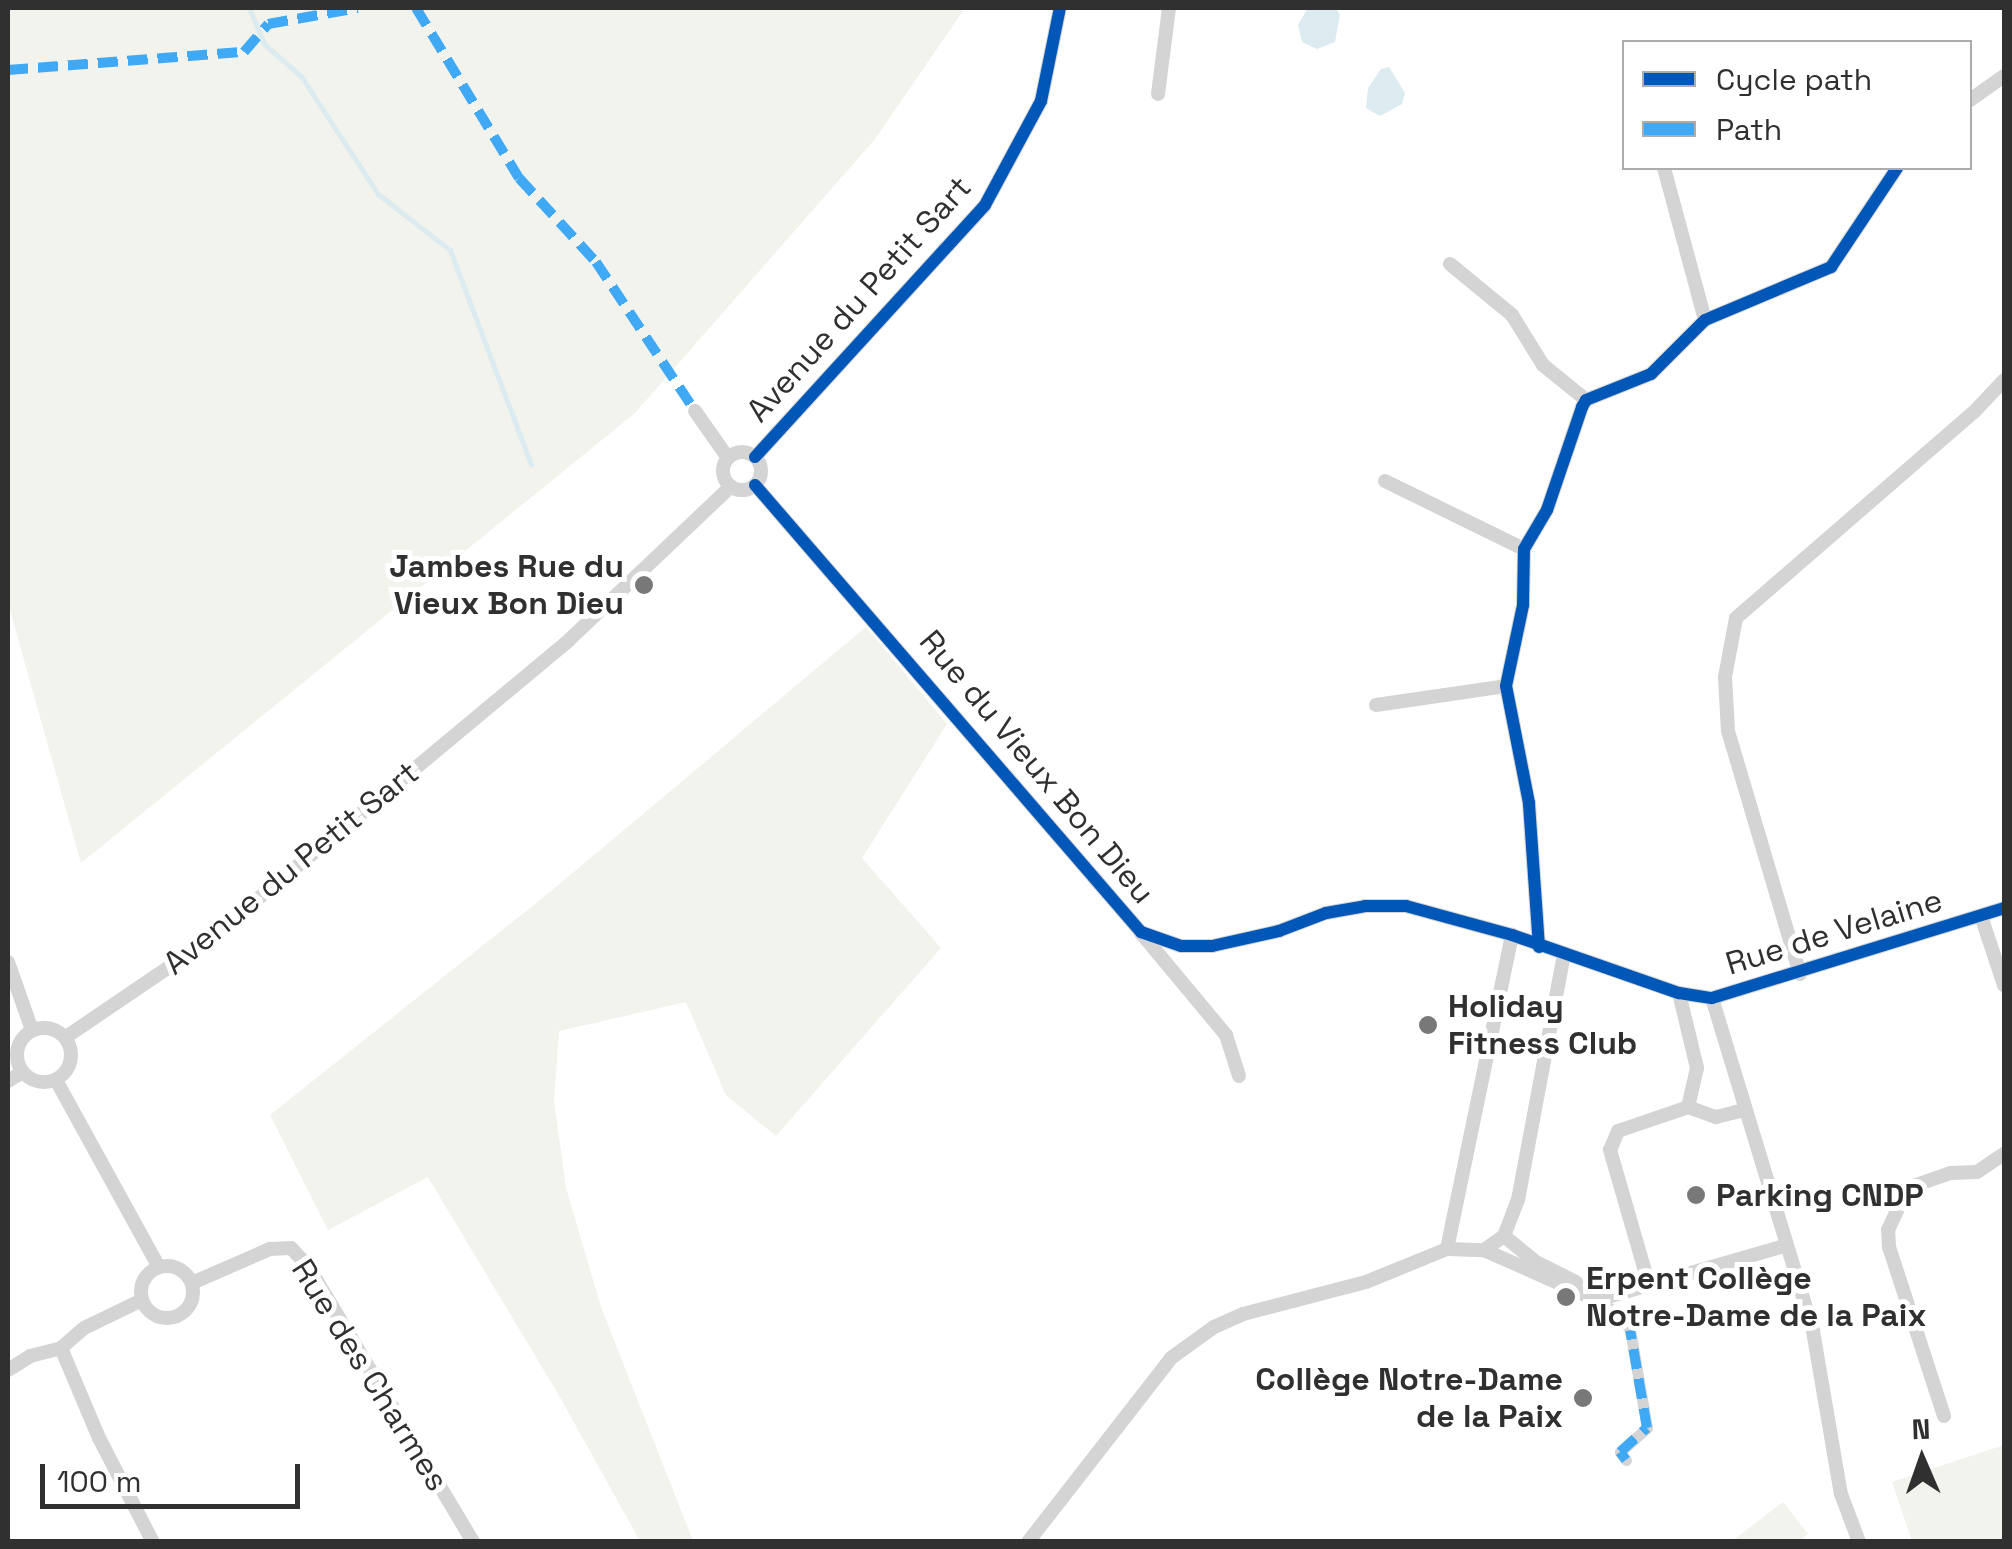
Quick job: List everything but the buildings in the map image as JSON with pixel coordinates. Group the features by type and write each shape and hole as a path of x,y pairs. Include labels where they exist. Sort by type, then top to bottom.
{"street":[{"name":"Avenue du Petit Sart","path":"755,457 985,205 1040,102 1060,8"},
{"path":"1158,94 1169,8"},
{"path":"1972,99 2004,76"},
{"path":"1665,170 1705,320"},
{"path":"1539,946 1529,803 1506,686 1523,605 1524,549 1548,510 1586,400 1651,374 1705,320 1831,267 1896,170"},
{"path":"1450,264 1512,314 1543,366 1586,400"},
{"path":"1800,974 1728,731 1726,677 1736,618 1974,412 2004,380"},
{"path":"695,412 728,458"},
{"path":"746,452 755,457 761,471 755,486 738,490 730,487 722,472 728,458 746,452"},
{"path":"1385,481 1524,549"},
{"name":"Rue du Vieux Bon Dieu","path":"755,486 946,700 1141,932 1180,946 1212,946 1279,932 1326,913 1365,906 1406,906 1564,954"},
{"name":"Avenue du Petit Sart","path":"66,1037 203,944 314,853 568,640 730,487"},
{"path":"1376,705 1506,686"},
{"name":"Rue de Velaine","path":"1679,993 1712,998 2004,908"},
{"path":"1981,916 2004,985"},
{"path":"1141,932 1226,1035 1239,1076"},
{"path":"1447,1248 1512,936"},
{"path":"1484,1250 1504,1236 1518,1200 1564,954 1679,993 1697,1068 1688,1107"},
{"path":"8,962 32,1030"},
{"path":"1712,998 1784,1246 1813,1331 1840,1494 1860,1542"},
{"path":"44,1027 66,1037 72,1052 68,1069 56,1080 32,1080 22,1072 16,1058 20,1041 32,1030 44,1027"},
{"path":"8,1081 22,1072"},
{"path":"56,1080 159,1267"},
{"path":"1650,1285 1610,1150 1612,1140 1628,1126 1688,1107 1716,1118 1745,1110"},
{"path":"1944,1416 1889,1247 1888,1230 1903,1198 1916,1186 1951,1173 1977,1172 2004,1154"},
{"path":"1504,1236 1536,1262 1591,1290 1619,1294"},
{"path":"1597,1300 1784,1246"},
{"name":"Rue des Charmes","path":"192,1284 270,1249 291,1248 308,1266 473,1542"},
{"path":"1028,1542 1147,1385 1189,1343 1243,1314 1366,1282 1447,1248 1484,1250 1597,1300 1629,1327 1647,1428 1620,1452 1626,1460"},
{"path":"159,1267 179,1268 192,1284 191,1304 176,1317 156,1316 142,1300 144,1280 159,1267"},
{"path":"8,1370 30,1356 61,1348 84,1328 142,1300"},
{"path":"61,1348 99,1438 154,1542"}],"shaded area":[{"path":"8,8 965,8 875,139 635,413 81,863 8,603"},
{"path":"1308,8 1336,8 1340,15 1335,42 1317,49 1302,42 1298,25"},
{"path":"1389,67 1405,93 1402,104 1380,116 1366,108 1368,88 1381,69"},
{"path":"866,627 947,724 862,858 941,948 776,1136 726,1095 686,1002 559,1031 554,1101 566,1188 601,1307 693,1541 640,1541 557,1392 428,1177 328,1230 270,1115 550,892"},
{"path":"2004,1445 2004,1541 1912,1541 1892,1482"},
{"path":"1783,1502 1808,1534 1800,1541 1732,1541"}],"waterway":[{"path":"249,8 264,44 301,76 378,194 450,250 531,464"}],"marked path":[{"path":"8,70 244,52 268,24 358,8"},
{"path":"416,8 519,178 596,262 695,411"},
{"path":"1626,1460 1620,1452 1647,1428 1630,1330"}],"cycle path":[{"path":"755,457 985,205 1041,101 1060,8"},
{"path":"1539,947 1529,803 1506,686 1523,605 1524,549 1547,510 1582,407 1586,400 1651,374 1705,320 1831,267 1896,170"},
{"path":"755,485 1141,932 1181,946 1212,946 1279,931 1326,913 1365,906 1406,906 1512,935 1679,993 1712,998 2004,908"}],"place":[{"name":"Jambes Rue du Vieux Bon Dieu","path":"644,585"},
{"name":"Holiday Fitness Club","path":"1428,1025"},
{"name":"Parking CNDP","path":"1696,1195"},
{"name":"Erpent Collège Notre-Dame de la Paix","path":"1566,1297"},
{"name":"Collège Notre-Dame de la Paix","path":"1583,1398"}]}
